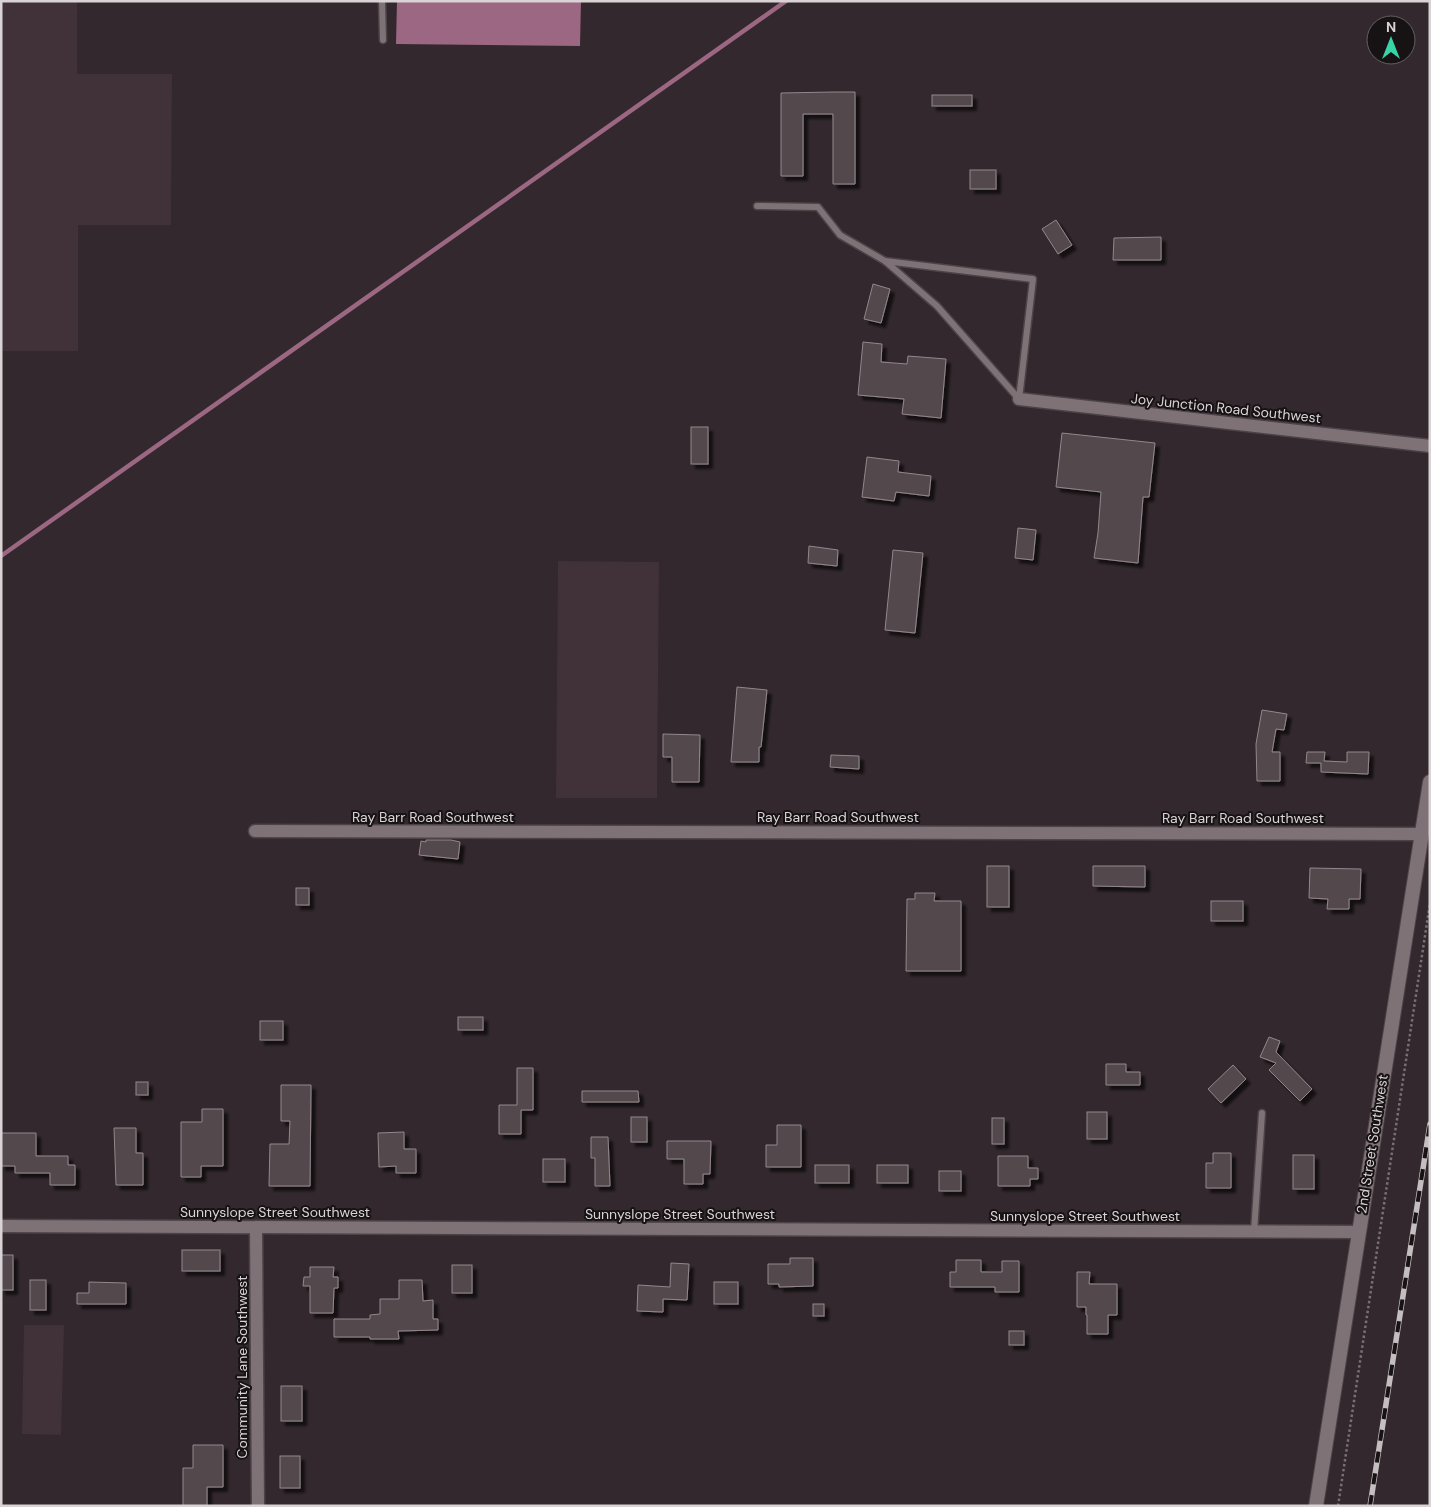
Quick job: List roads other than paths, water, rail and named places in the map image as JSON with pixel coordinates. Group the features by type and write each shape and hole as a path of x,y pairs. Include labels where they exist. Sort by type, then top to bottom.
{"street":[{"name":"Joy Junction Road Southwest","path":"1018,399 1430,446"},
{"name":"2nd Street Southwest","path":"1316,1506 1430,782"},
{"name":"Ray Barr Road Southwest","path":"255,831 1422,834"},
{"name":"Sunnyslope Street Southwest","path":"1,1226 1358,1232"},
{"name":"Community Lane Southwest","path":"256,1228 258,1506"}],"lane":[{"path":"382,1 383,40"},
{"path":"757,206 818,208 840,234 885,261 937,306 1018,399"},
{"path":"885,261 1033,279 1018,399"},
{"path":"1254,1232 1262,1113"}],"waterway":[{"path":"1,556 786,1"}],"railway":[{"path":"1370,1506 1430,1124"}]}
